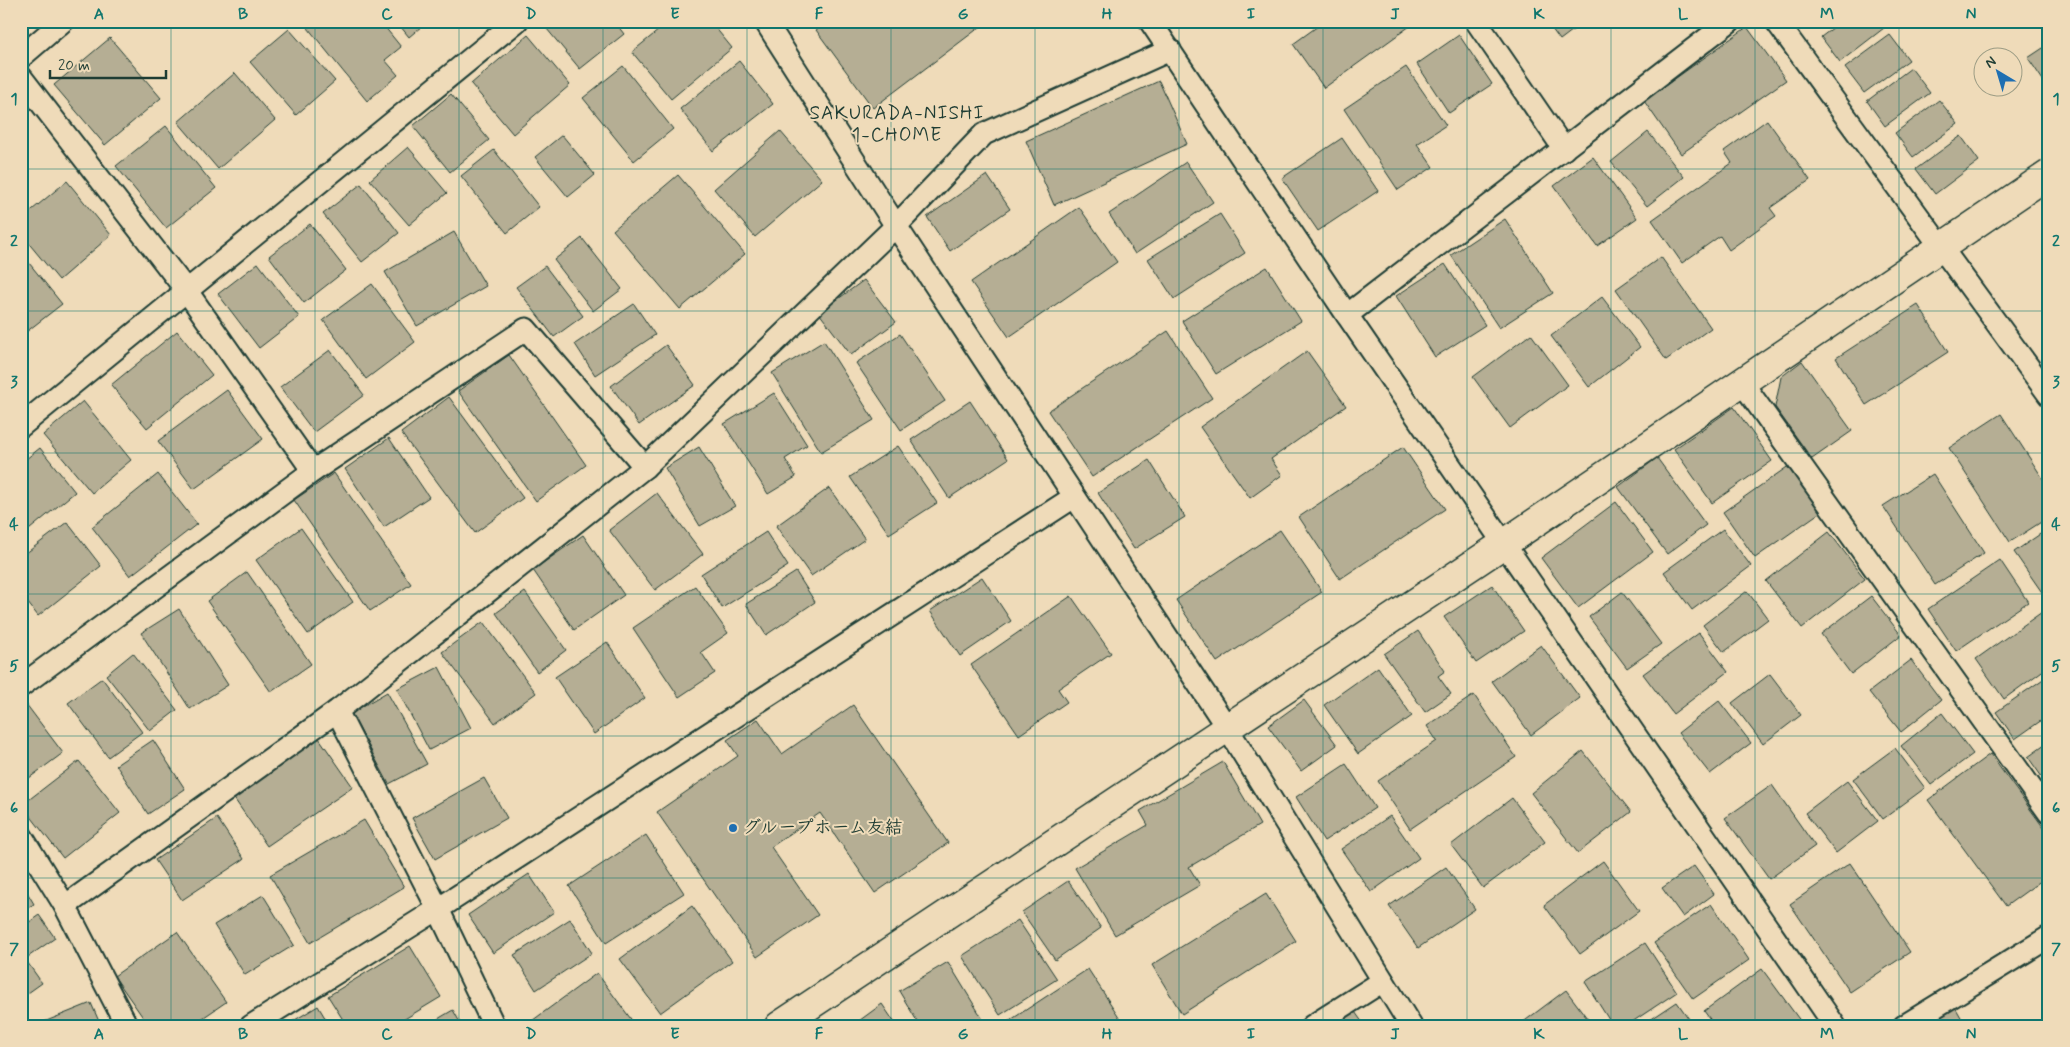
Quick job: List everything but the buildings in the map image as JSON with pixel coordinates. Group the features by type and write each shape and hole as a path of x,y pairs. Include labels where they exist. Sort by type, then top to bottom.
{"street":[{"path":"779,1026 1226,726 1505,543 1741,381 2049,174"}],"lane":[{"path":"21,57 64,21"},
{"path":"21,426 516,21"},
{"path":"765,21 896,226 1226,726 1412,1026"},
{"path":"1150,21 1348,315 1835,1026"},
{"path":"1476,21 1564,149"},
{"path":"1348,315 1730,21"},
{"path":"1776,21 2049,395"},
{"path":"65,906 337,711 645,467 896,226 984,134 1170,50"},
{"path":"21,76 186,290 313,471"},
{"path":"21,686 313,471 526,329 645,467"},
{"path":"1741,381 2049,813"},
{"path":"251,1026 438,909 1074,497"},
{"path":"337,711 438,909 494,1026"},
{"path":"21,835 65,906 127,1026"},
{"path":"1904,1026 2049,937"},
{"path":"1312,1026 1383,980"}],"place":[{"name":"グループホーム友結","path":"733,828"}],"district":[{"name":"SAKURADA-NISHI 1-CHOME","path":"897,124"}]}
